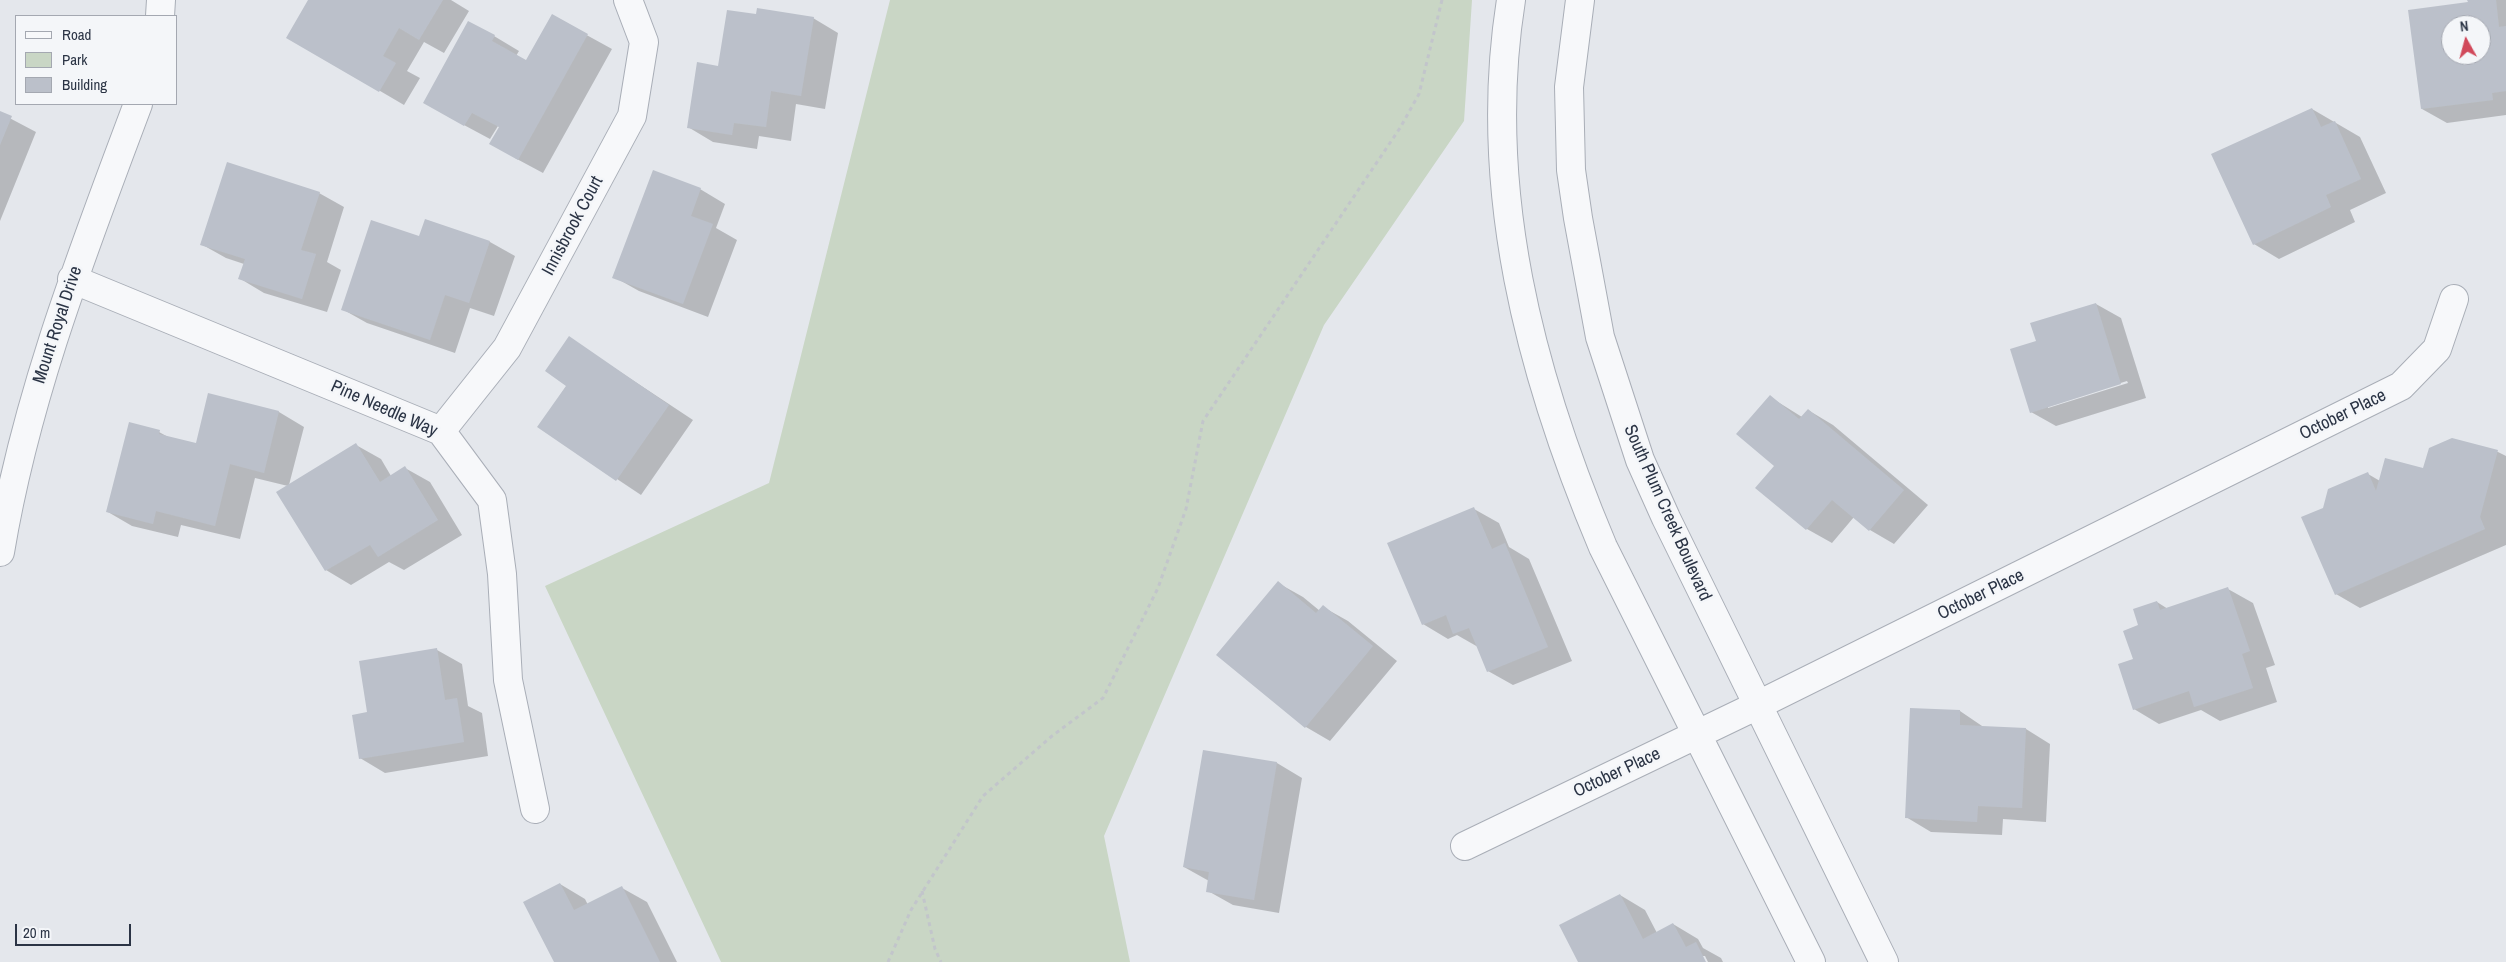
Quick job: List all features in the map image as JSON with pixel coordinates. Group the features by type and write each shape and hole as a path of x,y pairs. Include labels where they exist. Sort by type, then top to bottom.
{"street":[{"path":"160,15 161,0"},
{"name":"Innisbrook Court","path":"441,431 507,348 632,116 644,42 628,0"},
{"path":"1511,0 1501,84 1503,177 1519,283 1534,354 1576,484 1603,547 1695,735 1811,962"},
{"name":"South Plum Creek Boulevard","path":"1580,0 1569,88 1572,170 1581,236 1600,337 1640,460 1666,518 1756,706 1884,962"},
{"name":"Mount Royal Drive","path":"0,552 22,443 72,279 138,105"},
{"name":"Pine Needle Way","path":"72,279 441,431 492,500 502,574 508,680 535,809"},
{"name":"October Place","path":"1465,846 1756,706 2402,386 2437,349 2454,299"}],"path":[{"path":"888,962 922,890 983,796 1052,736 1103,698 1158,588 1170,555 1186,509 1203,421 1400,128 1419,94 1442,0"},
{"path":"922,890 935,950 940,962"}],"green space":[{"path":"890,0 1472,0 1464,121 1324,325 1104,836 1130,962 721,962 545,586 769,483"}],"building":[{"path":"308,0 443,0 419,40 399,28 383,56 396,63 379,92 286,38"},
{"path":"2467,0 2496,0 2499,27 2506,26 2506,91 2492,93 2493,100 2421,109 2408,10 2468,2"},
{"path":"757,8 814,17 801,96 771,91 766,127 734,123 732,135 687,128 697,62 718,66 727,10 756,14"},
{"path":"552,14 588,34 518,160 489,144 499,127 472,113 464,126 423,103 468,21 495,35 492,41 526,60"},
{"path":"2312,108 2321,127 2335,121 2361,179 2326,195 2331,207 2253,245 2211,154"},
{"path":"0,111 12,116 0,145"},
{"path":"227,162 320,192 301,250 316,254 302,299 238,279 245,259 200,245"},
{"path":"653,170 701,188 691,216 713,224 683,304 612,278"},
{"path":"425,219 490,241 469,303 445,295 430,340 341,310 371,220 419,236"},
{"path":"2096,303 2121,384 2030,413 2010,349 2036,341 2030,323"},
{"path":"569,336 669,405 616,481 537,427 566,386 545,371"},
{"path":"208,393 279,411 264,473 230,464 215,526 156,511 153,524 106,512 129,422 160,430 159,434 196,443"},
{"path":"1770,395 1799,419 1808,409 1904,490 1869,531 1832,500 1806,530 1755,488 1774,466 1736,434"},
{"path":"2452,438 2498,450 2480,517 2485,529 2335,595 2301,517 2323,508 2328,489 2368,472 2376,491 2385,458 2423,468 2429,448"},
{"path":"356,443 380,482 405,466 438,520 378,557 370,545 325,571 276,492"},
{"path":"1474,507 1492,549 1505,543 1548,647 1487,672 1469,628 1453,634 1446,615 1422,625 1387,543"},
{"path":"1278,581 1316,613 1323,605 1373,646 1305,728 1216,655"},
{"path":"2228,587 2250,651 2242,654 2253,688 2194,707 2189,691 2133,710 2118,664 2133,659 2123,631 2138,625 2133,609 2157,601 2160,610"},
{"path":"437,648 445,700 457,698 464,742 359,759 352,715 367,712 359,661"},
{"path":"1910,708 1960,710 1960,725 2026,728 2022,808 1978,806 1977,822 1905,818"},
{"path":"1203,750 1277,762 1254,900 1206,892 1209,872 1183,867"},
{"path":"560,883 574,910 622,886 660,962 554,962 523,902"},
{"path":"1620,894 1643,939 1673,923 1686,947 1696,942 1706,962 1578,962 1559,925"}]}
